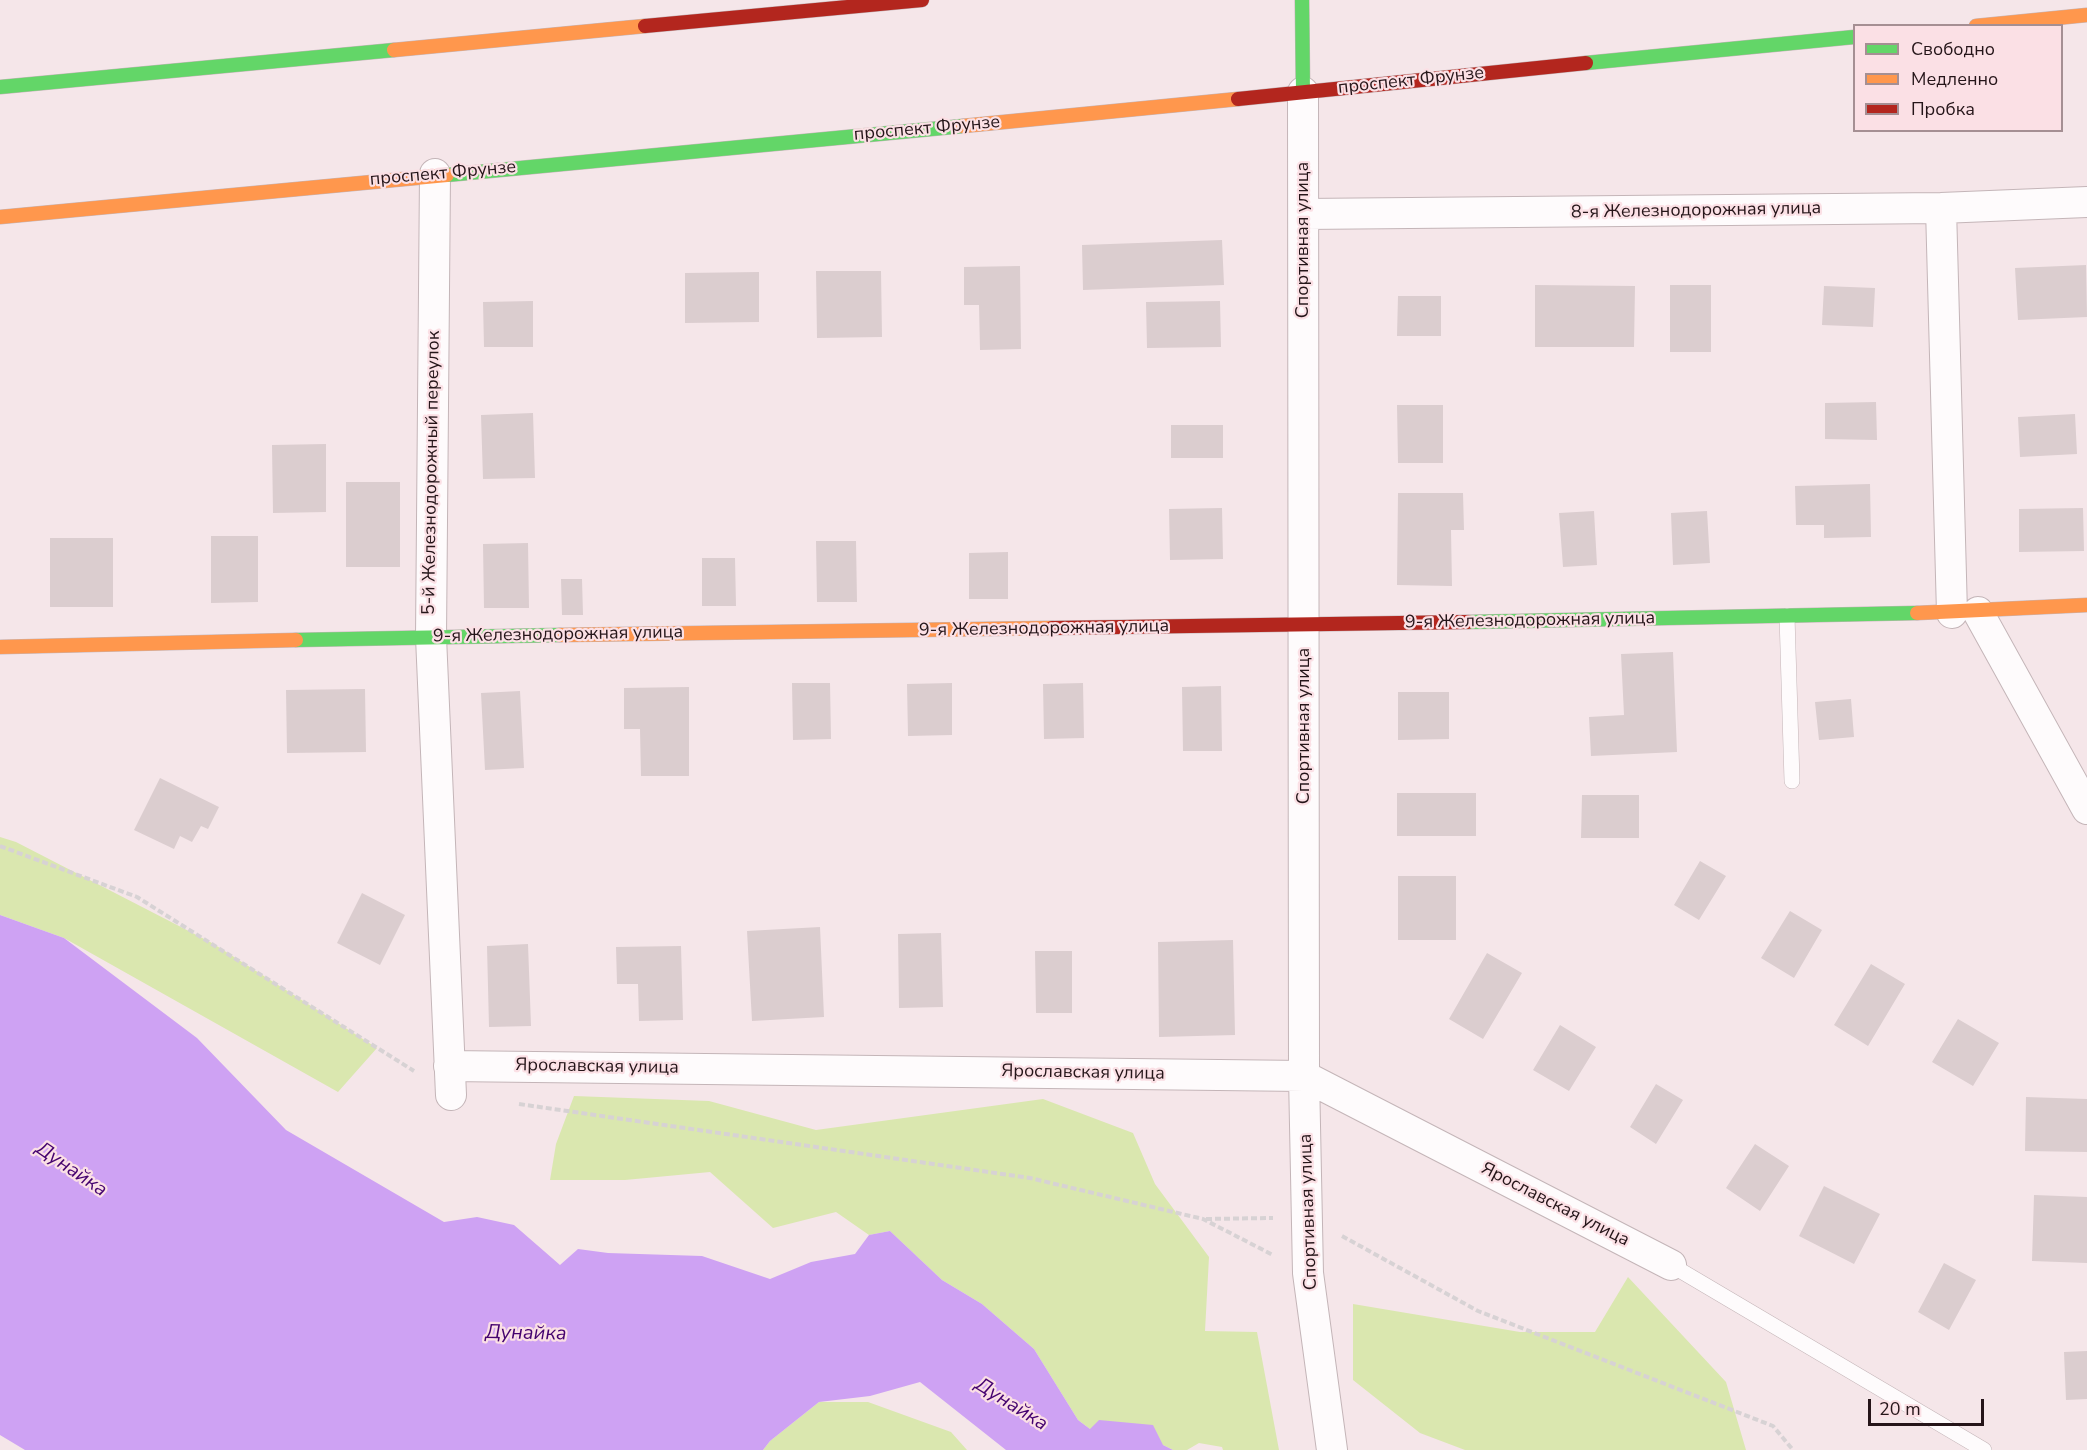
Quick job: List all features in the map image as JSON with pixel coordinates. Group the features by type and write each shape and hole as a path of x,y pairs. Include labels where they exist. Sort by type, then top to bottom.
{"main road":[{"path":"0,87 922,0"},
{"name":"Спортивная улица","path":"1302,0 1303,92"},
{"path":"1996,24 2087,15"},
{"name":"проспект Фрунзе","path":"0,218 1853,37"},
{"name":"9-я Железнодорожная улица","path":"0,647 431,636 1305,625 1787,616 1965,612 2087,605"}],"street":[{"name":"Спортивная улица","path":"1303,92 1304,1076 1308,1273 1332,1450"},
{"name":"5-й Железнодорожный переулок","path":"435,174 431,636 450,1080"},
{"name":"8-я Железнодорожная улица","path":"1304,214 1941,208 2087,202"},
{"path":"1941,208 1965,612 2087,809"},
{"name":"Ярославская улица","path":"450,1080 1304,1076 1671,1265"}],"lane":[{"path":"1787,616 1792,781"},
{"path":"1671,1265 1984,1450"}],"path":[{"path":"1203,1219 1308,1217 1478,1311 1773,1425 1793,1450"}],"green space":[{"path":"0,837 16,842 212,943 377,1048 338,1092 64,938 0,915"},
{"path":"574,1096 709,1101 816,1130 1043,1099 1133,1133 1155,1184 1209,1257 1205,1331 1257,1332 1279,1450 1223,1450 1222,1447 1199,1443 1187,1450 1173,1450 1163,1445 1090,1429 1078,1420 1034,1349 982,1304 942,1280 890,1231 869,1235 836,1212 773,1228 710,1172 625,1180 550,1180 556,1144"},
{"path":"1628,1277 1726,1382 1746,1450 1465,1450 1420,1433 1353,1380 1353,1304 1520,1332 1595,1332"},
{"path":"819,1402 868,1402 951,1432 967,1450 763,1450 770,1441"}],"water":[{"name":"Дунайка","path":"0,915 64,938 197,1038 286,1130 444,1222 477,1217 514,1225 560,1265 578,1249 608,1253 702,1256 770,1279 811,1262 855,1254 869,1235 890,1231 942,1280 982,1304 1034,1349 1078,1420 1090,1429 1099,1420 1153,1425 1163,1445 1173,1450 1006,1450 920,1382 870,1396 819,1402 770,1441 763,1450 25,1450 0,1435"}],"building":[{"path":"1222,240 1224,285 1083,290 1082,245"},
{"path":"2086,265 2087,317 2018,320 2015,268"},
{"path":"1020,266 1021,349 980,350 979,305 964,305 964,267"},
{"path":"816,271 881,271 882,337 817,338"},
{"path":"759,272 759,322 685,323 685,273"},
{"path":"1535,285 1635,286 1634,347 1535,347"},
{"path":"1670,285 1711,285 1711,352 1670,352"},
{"path":"1824,286 1875,288 1873,327 1822,325"},
{"path":"1398,296 1441,296 1441,336 1397,336"},
{"path":"533,301 533,347 484,347 483,302"},
{"path":"1220,301 1221,347 1147,348 1146,302"},
{"path":"1876,402 1877,440 1825,439 1825,403"},
{"path":"1397,405 1443,405 1443,463 1398,463"},
{"path":"533,413 535,478 483,479 481,415"},
{"path":"2075,414 2077,454 2020,457 2018,417"},
{"path":"1171,425 1223,425 1223,458 1171,458"},
{"path":"326,444 326,512 273,513 272,445"},
{"path":"346,482 400,482 400,567 346,567"},
{"path":"1870,484 1871,537 1824,538 1824,525 1796,525 1795,486"},
{"path":"1398,493 1463,493 1464,530 1451,530 1452,586 1397,585"},
{"path":"1222,508 1223,559 1170,560 1169,509"},
{"path":"2083,508 2084,551 2019,552 2019,509"},
{"path":"1594,511 1597,565 1563,567 1559,513"},
{"path":"1707,511 1710,563 1673,565 1671,513"},
{"path":"211,536 258,536 258,602 211,603"},
{"path":"50,538 113,538 113,607 50,607"},
{"path":"816,541 856,541 857,602 817,602"},
{"path":"528,543 529,608 484,608 483,544"},
{"path":"1008,552 1008,599 969,599 969,553"},
{"path":"702,558 735,558 736,606 702,606"},
{"path":"561,579 582,579 583,615 562,615"},
{"path":"1673,652 1677,752 1591,756 1589,717 1624,715 1621,654"},
{"path":"792,683 830,683 831,739 793,740"},
{"path":"952,683 952,735 908,736 907,684"},
{"path":"1083,683 1084,738 1044,739 1043,684"},
{"path":"1221,686 1222,751 1183,751 1182,687"},
{"path":"689,687 689,776 641,776 640,729 624,729 624,688"},
{"path":"365,689 366,752 287,753 286,690"},
{"path":"520,691 524,768 485,770 481,693"},
{"path":"1398,692 1449,692 1449,739 1398,740"},
{"path":"1851,699 1854,737 1819,740 1815,702"},
{"path":"160,778 219,807 208,829 201,826 192,842 180,836 174,849 134,830"},
{"path":"1397,793 1476,793 1476,836 1397,836"},
{"path":"1582,795 1639,795 1639,838 1581,838"},
{"path":"1700,861 1726,876 1699,920 1674,905"},
{"path":"1398,876 1456,876 1456,940 1398,940"},
{"path":"362,893 405,915 380,965 337,943"},
{"path":"1790,911 1822,930 1794,978 1761,958"},
{"path":"820,927 824,1017 752,1021 747,931"},
{"path":"941,933 943,1007 899,1008 898,934"},
{"path":"1233,940 1235,1035 1159,1037 1158,942"},
{"path":"528,944 531,1026 489,1027 487,946"},
{"path":"681,946 683,1020 639,1021 638,984 617,984 616,947"},
{"path":"1035,951 1072,951 1072,1013 1036,1013"},
{"path":"1487,953 1522,973 1483,1039 1449,1019"},
{"path":"1871,964 1905,984 1868,1046 1834,1025"},
{"path":"1958,1019 1999,1043 1973,1086 1932,1062"},
{"path":"1560,1025 1596,1047 1569,1091 1533,1070"},
{"path":"1656,1084 1683,1100 1656,1144 1630,1127"},
{"path":"2026,1097 2087,1099 2087,1152 2025,1151"},
{"path":"1755,1144 1789,1166 1760,1211 1726,1188"},
{"path":"1824,1186 1880,1214 1854,1264 1799,1236"},
{"path":"2034,1195 2087,1197 2087,1263 2032,1261"},
{"path":"1944,1263 1976,1280 1949,1330 1918,1312"},
{"path":"2087,1351 2087,1399 2066,1400 2064,1352"}],"traffic: fast":[{"path":"1302,0 1303,92"},
{"path":"1586,63 1853,37"},
{"path":"0,87 394,50"},
{"path":"447,175 963,126"},
{"path":"1468,622 1917,613"},
{"path":"296,640 560,635"}],"traffic: slow":[{"path":"1996,24 2087,15"},
{"path":"394,50 645,26"},
{"path":"963,126 1238,99"},
{"path":"0,217 447,175"},
{"path":"1917,613 2087,605"},
{"path":"560,635 1052,628"},
{"path":"0,647 296,640"}],"traffic: jam":[{"path":"645,26 922,0"},
{"path":"1238,99 1586,63"},
{"path":"1052,628 1468,622"}]}
